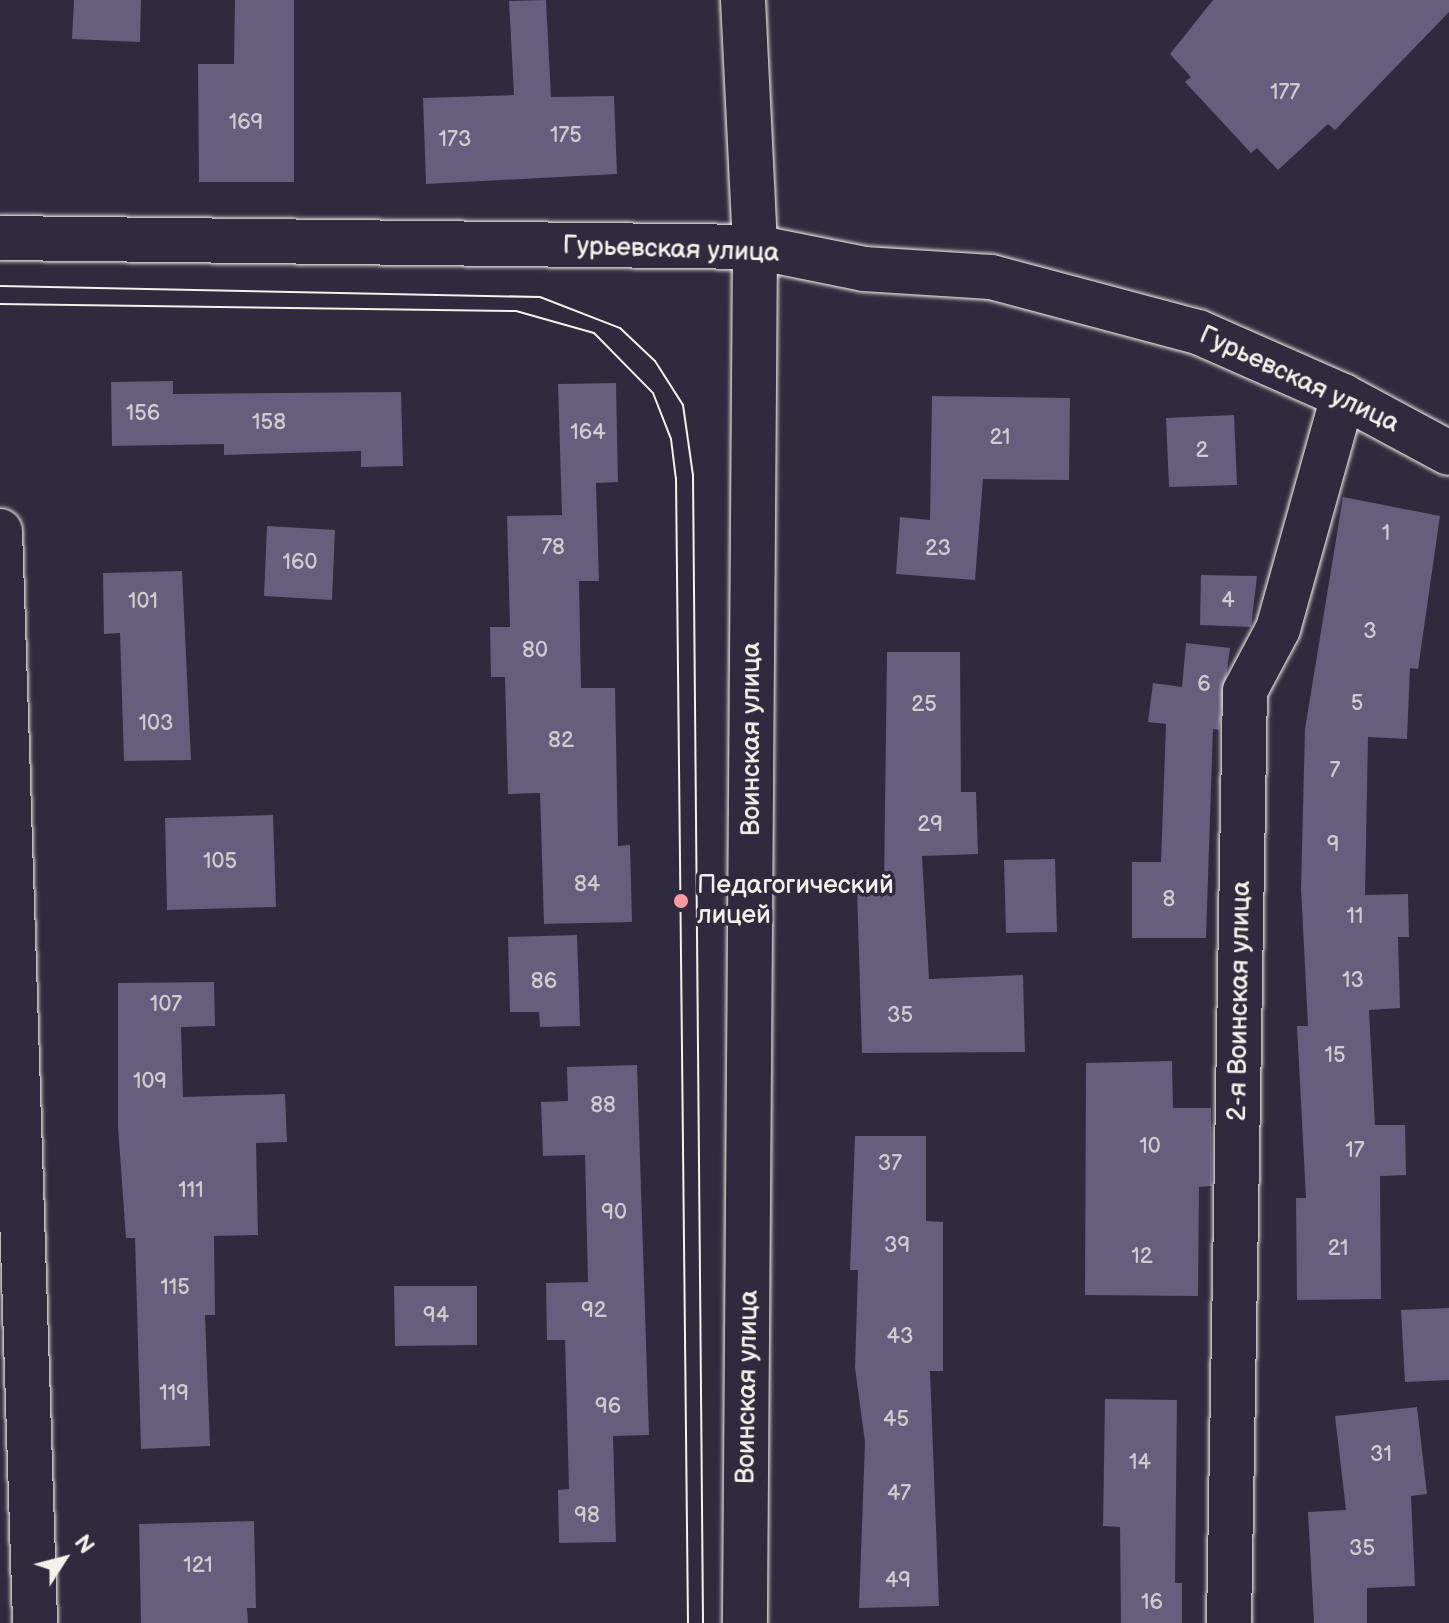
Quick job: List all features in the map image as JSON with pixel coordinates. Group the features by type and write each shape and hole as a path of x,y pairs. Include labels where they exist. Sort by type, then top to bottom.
{"street":[{"name":"Воинская улица","path":"743,0 755,247 745,1623"},
{"name":"Гурьевская улица","path":"0,238 755,247 864,269 991,277 1111,304 1198,332 1343,396 1449,453"},
{"name":"2-я Воинская улица","path":"1229,1623 1245,691 1278,629 1343,396"},
{"path":"0,531 35,1623"}],"building":[{"path":"74,0 141,0 140,42 72,39"},
{"path":"235,0 294,0 294,182 199,182 198,64 234,64"},
{"path":"546,0 551,97 614,96 617,174 426,184 423,98 514,95 509,1"},
{"path":"1213,0 1449,0 1449,12 1335,130 1328,124 1278,170 1257,148 1251,153 1185,82 1191,77 1170,54"},
{"path":"173,381 173,394 401,392 403,466 361,467 361,451 224,455 224,444 112,446 111,382"},
{"path":"616,383 618,482 596,483 599,581 579,581 581,688 615,688 618,846 630,845 632,922 544,924 540,793 508,794 505,677 491,677 490,627 510,627 507,516 562,515 558,384"},
{"path":"932,396 1070,398 1069,480 983,479 975,580 896,574 900,517 930,520"},
{"path":"1234,415 1237,485 1169,487 1166,418"},
{"path":"1343,497 1440,516 1418,669 1410,668 1407,739 1368,737 1365,895 1408,894 1409,937 1398,937 1400,1008 1369,1010 1375,1125 1405,1125 1406,1175 1380,1176 1381,1299 1297,1300 1296,1198 1306,1198 1297,1026 1308,1026 1301,888 1305,729"},
{"path":"267,526 335,530 332,600 264,596"},
{"path":"182,571 191,760 124,761 120,633 104,634 103,573"},
{"path":"1201,575 1257,576 1251,627 1200,625"},
{"path":"1186,643 1230,648 1219,730 1213,729 1206,938 1132,938 1132,862 1161,862 1166,724 1148,722 1153,683 1182,687"},
{"path":"887,652 960,652 961,792 976,792 978,854 922,856 929,979 1023,975 1025,1052 862,1053 857,889 884,888"},
{"path":"273,815 276,907 167,910 165,818"},
{"path":"1055,859 1057,932 1006,933 1004,860"},
{"path":"577,935 580,1026 540,1027 539,1012 510,1012 508,937"},
{"path":"214,982 215,1026 181,1027 183,1097 285,1094 287,1142 256,1143 258,1235 214,1236 215,1315 205,1315 210,1446 141,1449 135,1238 126,1238 118,1127 118,983"},
{"path":"1172,1061 1173,1108 1211,1108 1212,1186 1199,1187 1198,1296 1085,1295 1086,1063"},
{"path":"637,1065 649,1435 613,1436 616,1542 559,1543 558,1490 569,1489 565,1340 547,1340 546,1283 588,1282 585,1155 543,1156 541,1102 568,1101 567,1067"},
{"path":"855,1136 926,1136 926,1221 943,1222 943,1371 930,1371 939,1606 859,1608 865,1442 855,1368 858,1270 850,1270"},
{"path":"394,1286 477,1286 477,1345 395,1346"},
{"path":"1449,1308 1449,1380 1405,1382 1401,1310"},
{"path":"1105,1399 1177,1400 1175,1583 1182,1583 1182,1623 1121,1623 1120,1527 1103,1526"},
{"path":"1417,1407 1427,1494 1411,1496 1415,1586 1367,1588 1367,1623 1314,1623 1308,1512 1346,1510 1335,1416"},
{"path":"254,1521 256,1608 247,1608 248,1623 141,1623 139,1524"}],"tram line":[{"path":"0,286 540,297 620,328 655,361 683,405 693,475 703,1623"},
{"path":"0,304 516,311 594,333 653,393 671,439 676,478 688,1623"}],"place":[{"name":"Педагогический лицей","path":"681,901"}]}
